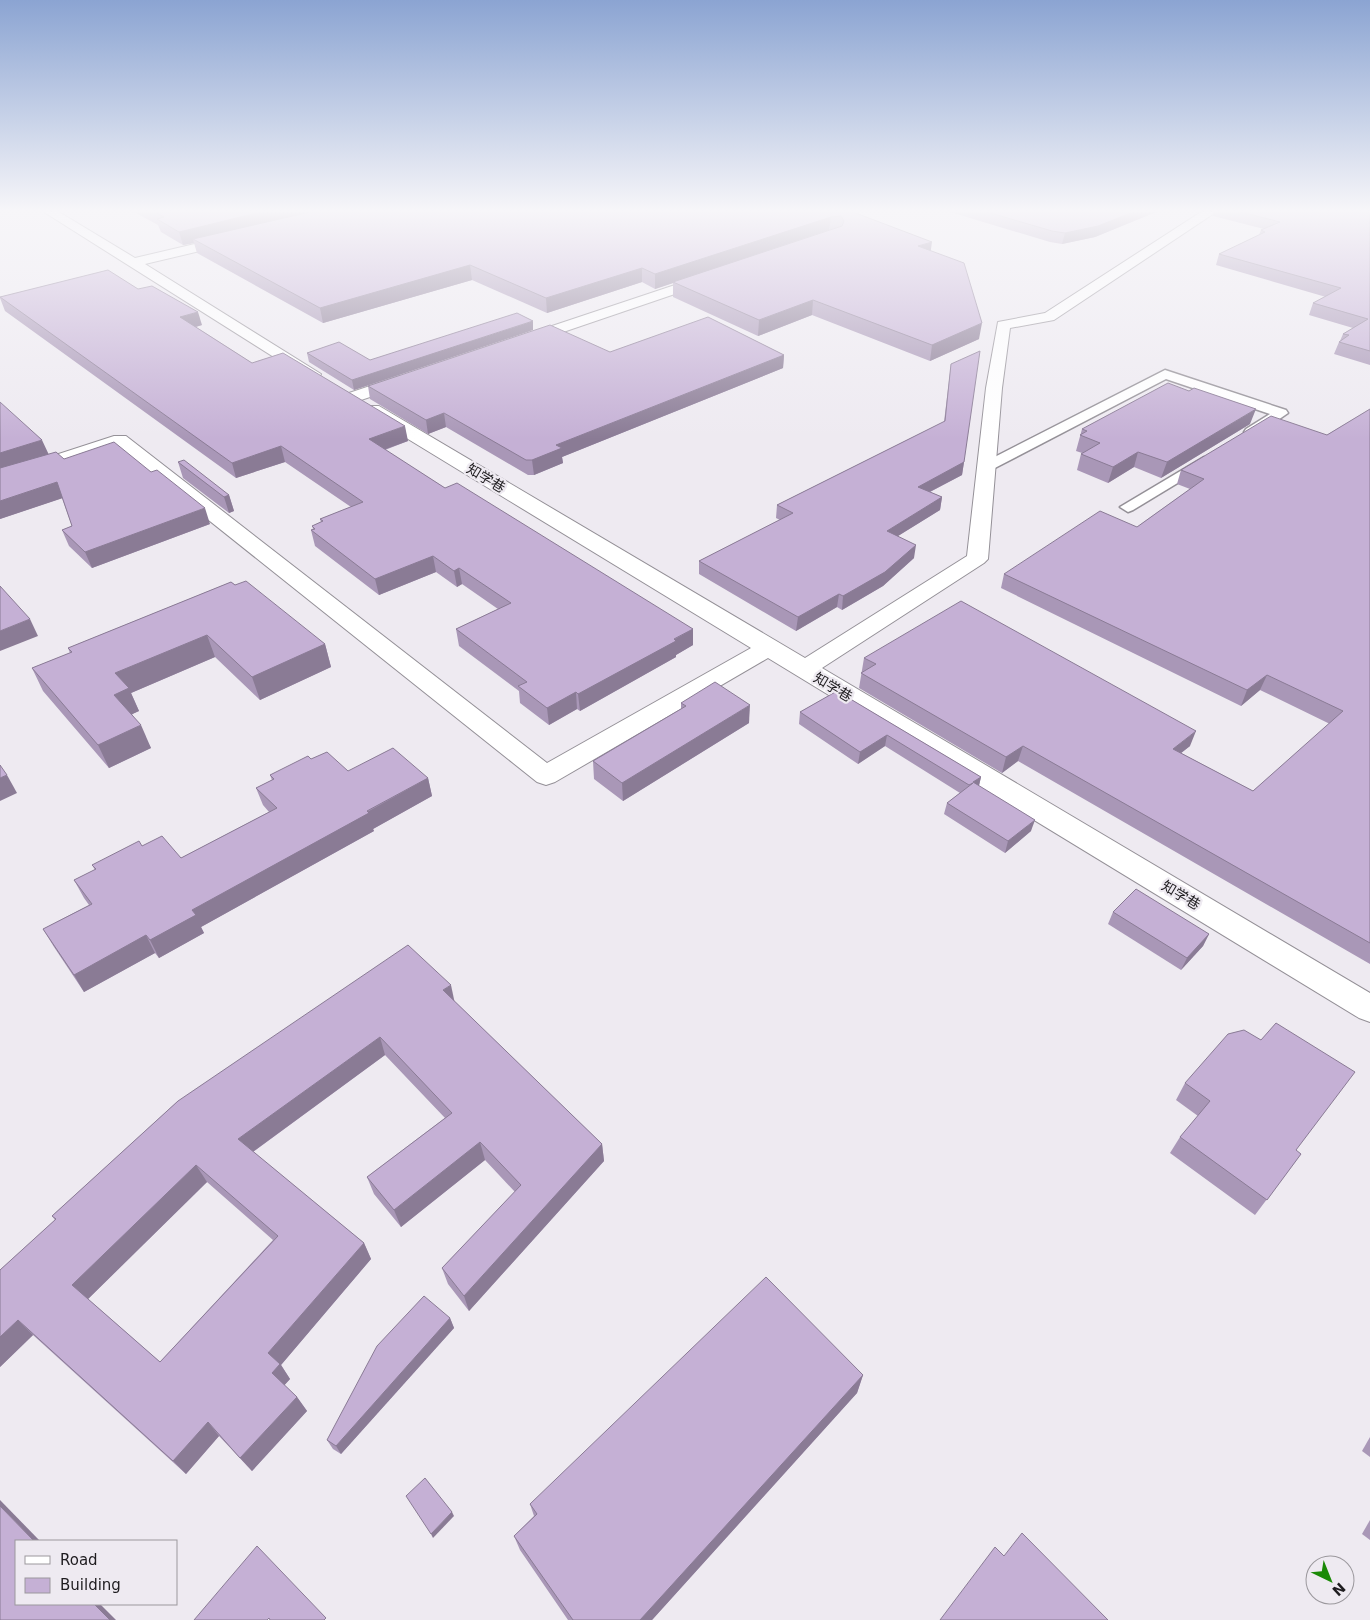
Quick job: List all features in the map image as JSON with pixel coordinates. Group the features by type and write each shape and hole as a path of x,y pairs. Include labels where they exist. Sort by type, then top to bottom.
{"street":[{"name":"知学巷","path":"173,288 297,365 1370,1009"},
{"path":"504,347 681,288"},
{"path":"804,669 977,559 1003,325 1049,317 1094,288"},
{"path":"339,390 418,375"},
{"path":"0,479 120,440 546,776 768,648"}],"lane":[{"path":"986,467 1166,374 1281,413 1239,439"},
{"path":"1128,507 1213,455"}],"building":[{"path":"38,288 155,288 198,312 180,317 252,363 283,353 405,426 369,439 445,488 457,483 693,629 674,639 676,641 578,694 576,692 547,708 518,686 527,682 456,629 511,603 459,568 454,571 433,556 375,579 311,530 315,529 312,526 323,521 320,519 363,502 281,446 232,463 0,297"},
{"path":"282,288 391,288 320,308"},
{"path":"522,288 579,288 546,298"},
{"path":"686,288 971,288 982,323 932,345 813,300 759,320"},
{"path":"1341,288 1370,288 1370,351 1339,342 1349,335 1343,334 1368,319 1313,303"},
{"path":"517,313 533,321 352,380 307,353 339,342 370,360"},
{"path":"708,317 784,355 556,445 562,448 532,460 526,460 444,413 426,420 368,386 550,325 610,352"},
{"path":"980,351 964,462 918,487 942,497 887,531 916,545 885,572 843,596 839,594 798,617 699,561 793,513 777,505 945,421 951,364"},
{"path":"1168,383 1189,391 1194,388 1256,409 1167,462 1138,452 1113,467 1081,454 1100,443 1080,435 1087,431 1082,429"},
{"path":"0,402 42,440 0,453"},
{"path":"1370,409 1370,943 1023,746 1006,757 861,673 876,664 864,658 961,601 1196,731 1173,749 1253,791 1343,711 1267,675 1247,690 1004,574 1100,511 1137,527 1204,479 1181,470 1271,416 1327,435"},
{"path":"114,442 151,472 157,470 205,508 85,552 62,530 72,526 57,482 0,501 0,468 56,452 64,459"},
{"path":"184,460 229,495 224,497 178,462"},
{"path":"246,581 325,644 252,677 207,635 115,673 129,688 114,695 141,725 98,745 32,668 72,652 68,648 231,582 235,585"},
{"path":"0,586 30,619 0,631"},
{"path":"715,682 750,705 622,783 593,761 686,706 681,703"},
{"path":"837,691 981,777 973,782 1035,820 1008,841 947,803 973,783 969,785 887,735 860,752 800,712"},
{"path":"393,748 428,778 367,811 369,813 192,910 196,915 150,940 146,935 74,975 43,929 92,904 74,880 96,869 92,865 139,841 142,846 162,836 181,858 277,808 256,788 274,779 270,775 308,756 311,759 327,752 348,771"},
{"path":"0,765 7,775 0,778"},
{"path":"1136,889 1209,934 1187,958 1113,912"},
{"path":"408,945 451,985 443,990 602,1144 464,1296 442,1268 521,1185 480,1142 394,1210 367,1177 452,1113 380,1037 238,1139 364,1243 268,1353 280,1364 272,1373 297,1397 240,1458 208,1422 173,1461 18,1320 0,1337 0,1270 56,1219 52,1216 178,1101","holes":["196,1165 278,1236 160,1362 72,1285"]},
{"path":"1276,1023 1355,1072 1296,1150 1301,1154 1267,1200 1180,1137 1210,1101 1185,1083 1228,1034 1244,1030 1261,1040"},
{"path":"766,1277 863,1375 640,1620 573,1620 514,1536 537,1514 530,1504"},
{"path":"424,1296 450,1318 336,1446 327,1440 377,1346"},
{"path":"425,1478 452,1512 431,1534 406,1496"},
{"path":"0,1506 33,1540 15,1540 15,1605 95,1605 110,1620 0,1620"},
{"path":"1022,1533 1108,1620 940,1620 995,1547 1004,1556"},
{"path":"257,1546 326,1618 324,1620 270,1620 269,1618 267,1620 194,1620"}]}
